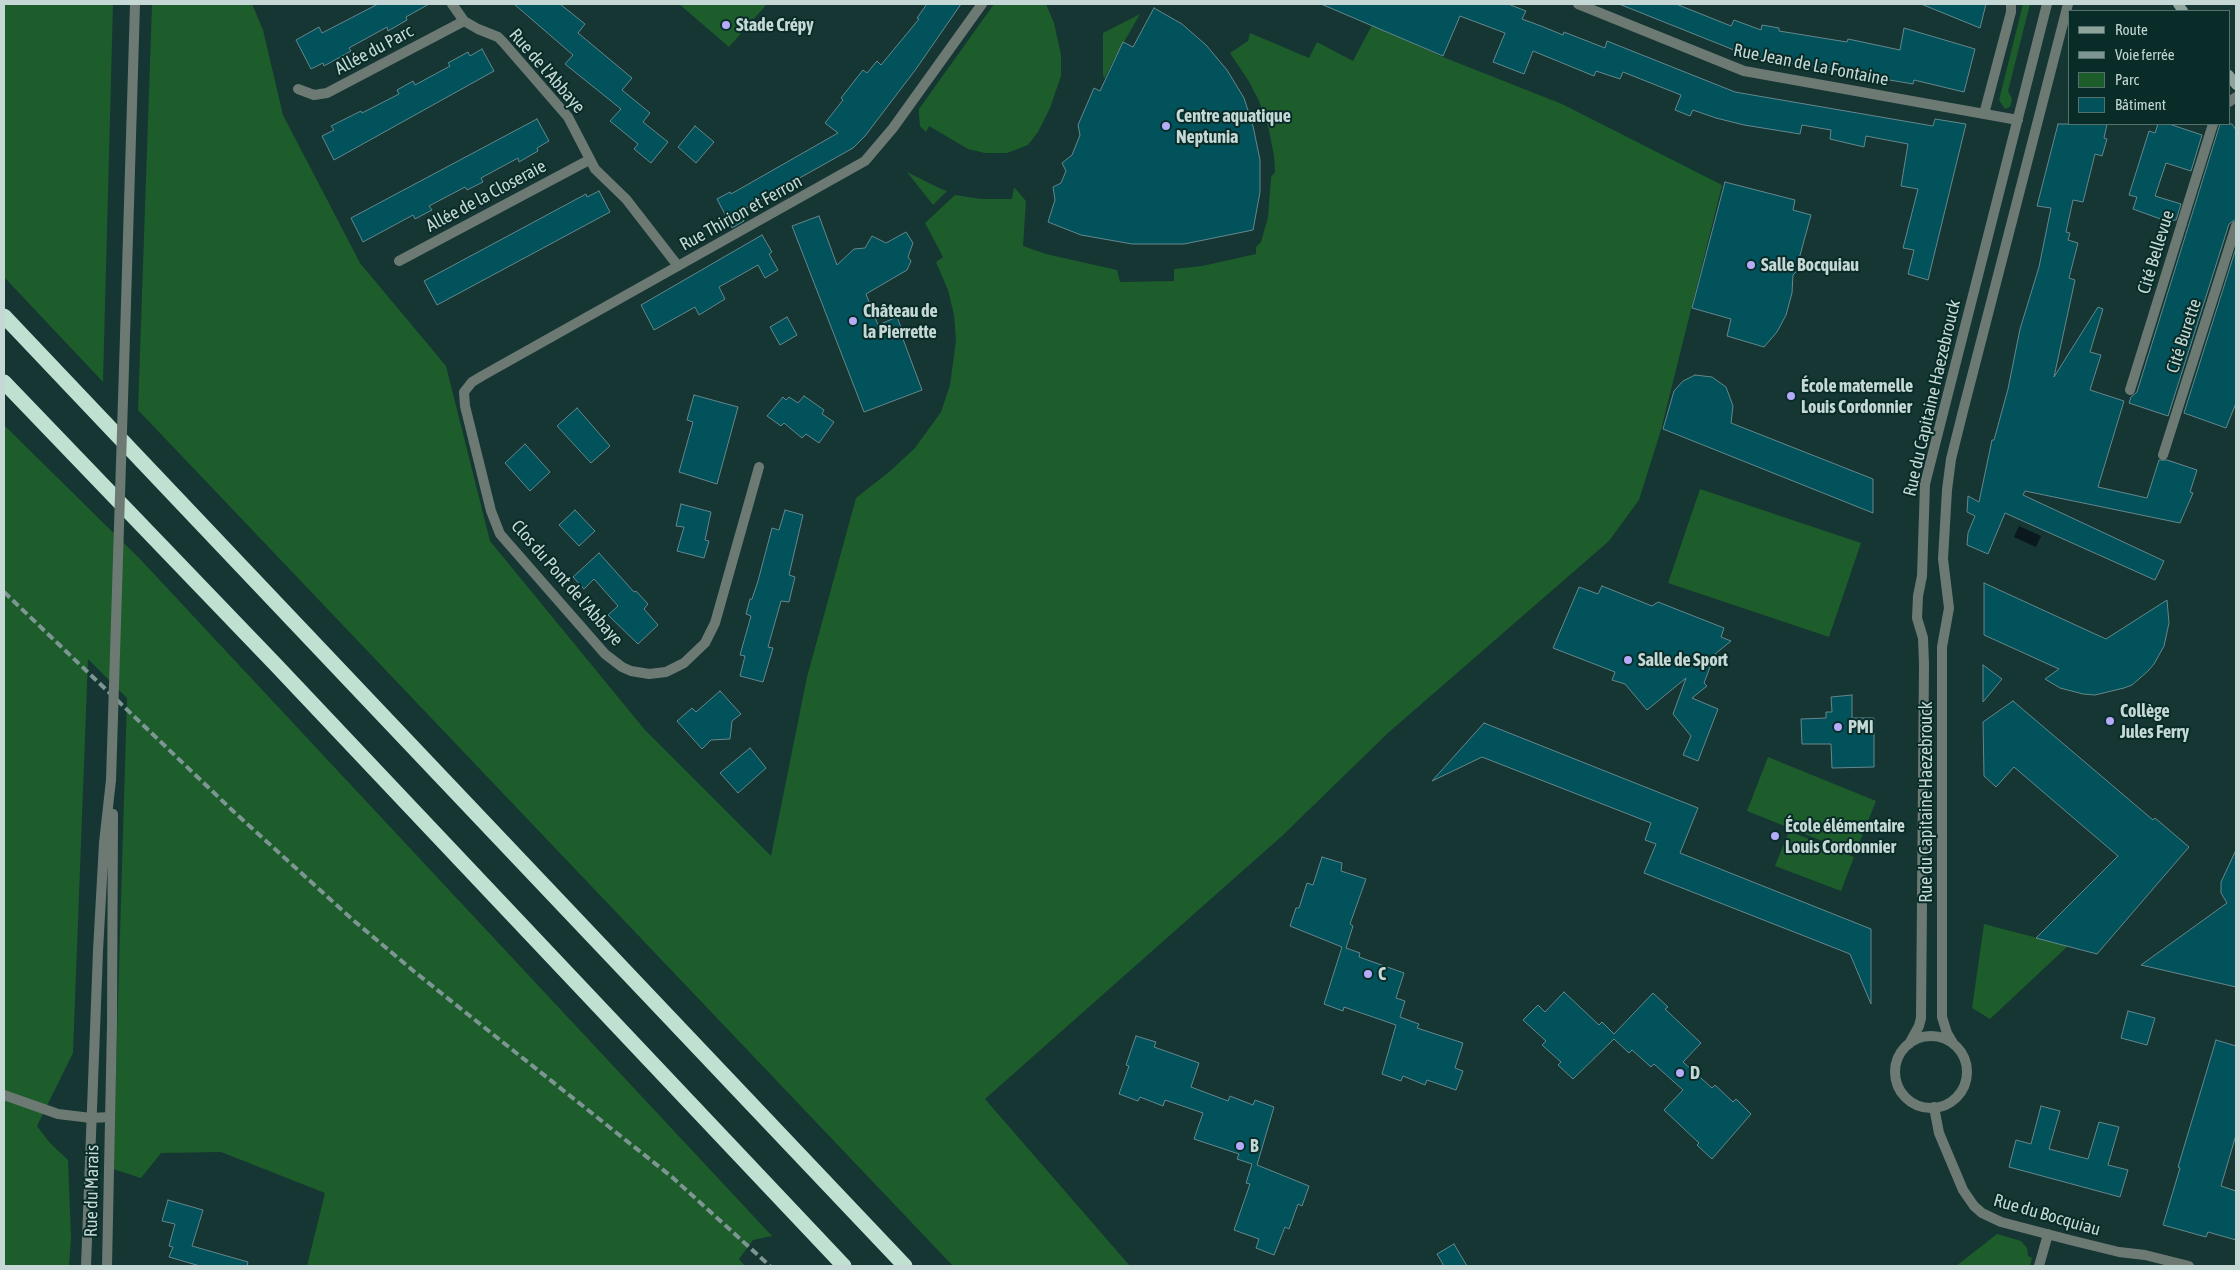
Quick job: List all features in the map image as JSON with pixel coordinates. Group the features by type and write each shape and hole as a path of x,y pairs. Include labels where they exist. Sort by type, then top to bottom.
{"highway":[{"path":"4,316 905,1266"},
{"path":"4,382 275,664 844,1266"}],"street":[{"path":"111,780 135,4"},
{"name":"Rue de l'Abbaye","path":"452,4 464,20 478,30 498,37 504,42 568,117 589,160 600,175 626,199 678,266"},
{"name":"Rue Thirion et Ferron","path":"464,392 472,382 482,376 865,161 894,128 982,4"},
{"name":"Rue Jean de La Fontaine","path":"1578,4 1744,71 2018,120"},
{"path":"1984,114 2011,12 2011,4"},
{"name":"Rue du Capitaine Haezebrouck","path":"1908,1044 1919,1026 1920,1018 1924,664 1923,638 1917,618 1918,596 1922,576 1925,484 2047,4"},
{"name":"Rue du Capitaine Haezebrouck","path":"1953,1043 1946,1033 1942,1017 1942,647 1950,608 1943,559 1948,482 1963,411 2068,4"},
{"name":"Allée du Parc","path":"298,89 314,95 327,93 464,20"},
{"name":"Cité Bellevue","path":"2130,390 2213,125"},
{"name":"Allée de la Closeraie","path":"399,261 589,160"},
{"name":"Cité Burette","path":"2163,456 2236,226"},
{"name":"Clos du Pont de l'Abbaye","path":"464,392 465,406 491,511 500,534 605,654 622,667 631,671 649,674 666,672 688,660 705,643 715,623 758,467"},
{"name":"Rue du Marais","path":"107,1266 114,841 111,780"},
{"name":"Rue du Marais","path":"86,1266 102,870 111,780"},
{"path":"1931,1036 1945,1038 1953,1043 1964,1058 1967,1068 1966,1082 1954,1099 1934,1107 1913,1103 1899,1087 1896,1066 1899,1055 1908,1044 1917,1039 1931,1036"},
{"path":"4,1096 58,1114 91,1118 110,1117"},
{"name":"Rue du Bocquiau","path":"1934,1107 1943,1143 1963,1190 1974,1206 1982,1213 2001,1222 2119,1252 2145,1255 2189,1266"},
{"path":"2039,1266 2048,1234"}],"green space":[{"path":"4,4 113,4 103,382 4,277"},
{"path":"152,4 252,4 263,30 283,115 360,263 446,366 490,541 645,730 771,856 807,677 856,498 915,448 941,412 950,385 956,340 954,315 948,290 936,262 943,257 925,223 955,195 981,199 1012,199 1014,187 1026,201 1023,246 1046,254 1117,270 1120,282 1174,281 1174,269 1202,266 1256,254 1256,247 1261,242 1268,217 1271,177 1275,172 1274,156 1269,130 1259,101 1230,53 1248,41 1250,33 1309,58 1317,42 1353,61 1372,25 1443,57 1562,104 1722,185 1661,430 1639,500 1609,541 1388,733 1282,836 985,1099 1130,1266 953,1266 138,410"},
{"name":"Stade Crépy","path":"679,4 767,4 729,47"},
{"path":"994,4 1046,4 1054,23 1061,55 1061,76 1050,108 1038,132 1028,145 1007,153 985,153 968,149 929,126 926,132 920,126 919,115 919,109"},
{"path":"2023,4 2030,4 2008,91 2012,99 2010,107 2005,109 1999,100"},
{"path":"1140,14 1105,78 1103,76 1103,33"},
{"path":"907,172 939,188 947,191 933,205"},
{"path":"4,425 140,559 772,1236 753,1240 739,1259 745,1266 307,1266 325,1193 221,1152 161,1153 141,1178 113,1169 127,698 88,659 73,1053 37,1126 50,1143 68,1160 71,1238 69,1266 4,1266"},
{"path":"1700,489 1861,543 1829,637 1668,583"},
{"path":"1768,757 1876,801 1855,854 1747,811"},
{"path":"1789,831 1854,857 1841,891 1775,866"},
{"path":"1984,924 2068,946 1990,1019 1972,1008"},
{"path":"1997,1234 2021,1241 2027,1248 2028,1256 2032,1258 2030,1266 1956,1266"}],"shaded area":[{"path":"2019,526 2041,536 2036,547 2014,537"}],"building":[{"path":"378,4 429,4 406,17 407,20 388,31 387,27 349,48 351,51 324,66 323,63 311,69 296,40 319,27 322,33"},
{"path":"514,4 560,4 585,24 578,33 632,78 622,90 650,113 643,122 668,142 651,163 634,149 638,144 610,121 621,109 565,64 573,55"},
{"path":"927,4 961,4 916,69 865,136 853,148 739,212 744,221 732,228 717,199 730,192 731,194 838,133 825,123 843,100 841,98 863,70 867,73 877,61 881,65 919,19 917,18"},
{"path":"1321,4 1508,4 1526,11 1522,19 1563,35 1564,32 1605,48 1607,41 1735,92 1933,126 1935,119 1966,124 1928,280 1908,274 1914,250 1903,248 1918,189 1901,186 1908,144 1866,136 1864,147 1830,139 1831,130 1802,125 1800,134 1744,125 1693,110 1690,116 1675,110 1681,95 1623,72 1620,79 1596,71 1594,76 1533,51 1524,74 1493,62 1505,33 1460,16 1443,56"},
{"path":"1619,4 1676,4 1731,26 1734,20 1761,30 1762,25 1779,28 1779,31 1847,42 1848,39 1900,50 1904,28 1975,49 1964,92 1914,80 1913,84 1749,56"},
{"path":"1921,4 1986,4 1980,28"},
{"name":"Centre aquatique Neptunia","path":"1154,8 1182,24 1206,45 1227,70 1244,98 1253,126 1260,160 1260,192 1253,230 1184,244 1132,244 1081,235 1048,222 1055,200 1053,187 1061,183 1066,171 1062,163 1072,155 1080,135 1078,125 1094,88 1100,91 1123,42 1133,47"},
{"path":"482,49 494,71 334,160 322,136 334,130 331,126 399,94 397,90 413,81 415,85 450,66 448,63 468,52 470,56"},
{"path":"537,119 549,141 537,148 538,151 519,162 518,158 481,178 483,182 467,190 465,187 429,206 432,210 415,219 413,215 363,242 351,218"},
{"path":"2058,124 2107,125 2104,138 2107,139 2102,156 2095,154 2083,202 2073,200 2066,232 2070,233 2068,240 2078,243 2069,278 2075,280 2054,377 2098,307 2103,309 2090,352 2101,355 2090,390 2124,401 2098,487 2147,498 2159,460 2167,460 2197,470 2190,492 2193,493 2180,523 2025,491 2023,495 2164,561 2155,580 2005,513 1988,554 1967,545 1968,533 1975,516 1967,512 1968,496 1979,502 1992,440 1994,440 2008,389 2020,329 2039,267 2051,208 2037,206"},
{"path":"2232,124 2236,130 2236,219 2229,224 2168,416 2129,403 2131,397 2137,392 2220,125"},
{"path":"2158,125 2172,125 2202,135 2191,171 2166,163 2155,196 2181,204 2176,220 2166,221 2133,209 2137,197 2129,195 2149,131 2155,133"},
{"path":"695,126 714,142 696,163 678,147"},
{"name":"Salle Bocquiau","path":"1725,182 1795,200 1793,210 1811,215 1799,259 1801,267 1793,275 1792,293 1786,315 1777,332 1764,347 1727,336 1731,319 1692,308"},
{"path":"599,191 610,212 437,305 424,281 586,194 587,197"},
{"name":"Château de la Pierrette","path":"819,216 837,265 854,249 865,248 872,236 886,243 906,232 913,243 908,257 911,261 907,270 866,294 878,325 897,317 922,390 864,412 792,226"},
{"path":"762,235 772,252 769,254 778,270 765,278 758,265 719,287 725,299 699,315 695,307 654,330 641,305"},
{"path":"2236,248 2236,403 2226,428 2184,413"},
{"path":"787,317 797,335 780,345 770,327"},
{"path":"1695,375 1712,377 1726,387 1733,406 1731,423 1873,479 1873,513 1663,429 1674,391 1683,381"},
{"path":"694,395 738,407 717,484 679,472 693,422 687,420"},
{"path":"804,396 824,410 822,414 834,422 819,443 806,434 802,438 784,423 781,426 767,416 783,397 786,400 789,397 798,403"},
{"path":"577,408 610,446 591,463 557,426"},
{"path":"525,444 550,472 530,491 505,463"},
{"path":"681,504 711,512 705,540 709,541 704,558 677,551 684,527 676,526"},
{"path":"575,510 595,531 579,546 559,525"},
{"path":"785,510 803,515 789,575 795,577 789,602 781,601 768,647 773,648 763,682 740,676 745,656 740,655 751,616 746,614 758,581 772,528 779,530"},
{"path":"599,553 634,592 636,591 648,604 644,609 658,625 638,644 608,615 618,606 594,579 584,589 573,577"},
{"path":"1984,583 2106,639 2167,600 2169,623 2164,646 2154,664 2132,685 2095,695 2060,688 2045,679 2059,669 1984,635"},
{"path":"1602,586 1652,606 1658,602 1724,628 1721,637 1731,641 1715,654 1704,683 1707,686 1692,698 1718,709 1698,761 1683,755 1691,736 1673,714 1686,678 1647,710 1625,684 1612,680 1615,672 1553,648 1579,587 1598,594"},
{"path":"1983,665 2002,679 1983,702"},
{"path":"720,691 741,714 732,721 730,739 711,740 702,749 677,721 692,708 696,712"},
{"name":"PMI","path":"1852,695 1852,718 1874,718 1874,767 1832,768 1831,744 1802,744 1801,719 1826,718 1826,712 1832,712 1831,697"},
{"path":"2013,701 2153,820 2155,818 2189,847 2097,954 2036,938 2118,856 2014,767 1996,787 1984,776 1983,722"},
{"path":"1484,723 1698,808 1680,853 1871,929 1871,1004 1850,954 1644,873 1656,844 1645,840 1651,823 1482,757 1432,781"},
{"path":"750,748 766,768 738,793 720,773"},
{"path":"2236,850 2236,987 2141,965 2227,903 2221,893 2221,882"},
{"name":"C","path":"1322,857 1342,863 1341,871 1366,879 1350,924 1353,926 1346,948 1360,953 1359,957 1404,973 1396,998 1405,1001 1400,1017 1419,1024 1417,1028 1463,1043 1455,1068 1463,1071 1456,1090 1427,1080 1425,1085 1403,1076 1401,1081 1382,1074 1396,1025 1344,1007 1343,1011 1324,1004 1342,947 1290,926 1296,908 1299,908 1307,883 1313,885"},
{"name":"D","path":"1564,992 1599,1025 1602,1022 1614,1034 1653,993 1668,1007 1665,1009 1701,1043 1683,1062 1712,1088 1715,1085 1733,1102 1736,1099 1751,1114 1712,1159 1697,1145 1699,1143 1664,1110 1683,1090 1654,1064 1651,1067 1632,1050 1629,1053 1614,1039 1573,1079 1558,1065 1561,1062 1542,1045 1546,1041 1523,1020 1538,1005 1545,1012"},
{"path":"2128,1011 2155,1018 2147,1045 2121,1038"},
{"name":"B","path":"1136,1036 1156,1042 1154,1047 1199,1063 1191,1087 1228,1101 1230,1096 1253,1105 1255,1100 1274,1107 1257,1165 1309,1186 1302,1206 1298,1204 1289,1229 1285,1227 1274,1255 1256,1248 1259,1239 1234,1230 1250,1184 1246,1183 1252,1164 1237,1159 1239,1154 1194,1139 1203,1113 1165,1100 1163,1106 1140,1097 1138,1101 1119,1094 1129,1066 1126,1065"},
{"path":"2216,1040 2236,1046 2236,1135 2221,1186 2236,1191 2236,1240 2208,1232 2206,1237 2163,1225 2180,1168 2178,1167"},
{"path":"2041,1106 2060,1111 2049,1149 2088,1159 2099,1122 2119,1127 2108,1165 2128,1170 2120,1197 2009,1167 2016,1140 2031,1144"},
{"path":"168,1200 203,1210 192,1246 248,1262 247,1266 200,1266 169,1257 173,1247 169,1246 175,1224 162,1221"},
{"path":"1454,1244 1467,1266 1444,1266 1437,1254"}],"railway":[{"path":"4,592 233,811 353,920 416,973 672,1177 770,1266"}],"place":[{"name":"Stade Crépy","path":"726,25"},
{"name":"Centre aquatique Neptunia","path":"1166,126"},
{"name":"Salle Bocquiau","path":"1751,265"},
{"name":"Château de la Pierrette","path":"853,321"},
{"name":"École maternelle Louis Cordonnier","path":"1791,396"},
{"name":"Salle de Sport","path":"1628,660"},
{"name":"Collège Jules Ferry","path":"2110,721"},
{"name":"PMI","path":"1838,727"},
{"name":"École élémentaire Louis Cordonnier","path":"1775,836"},
{"name":"C","path":"1368,974"},
{"name":"D","path":"1680,1073"},
{"name":"B","path":"1240,1146"}]}
